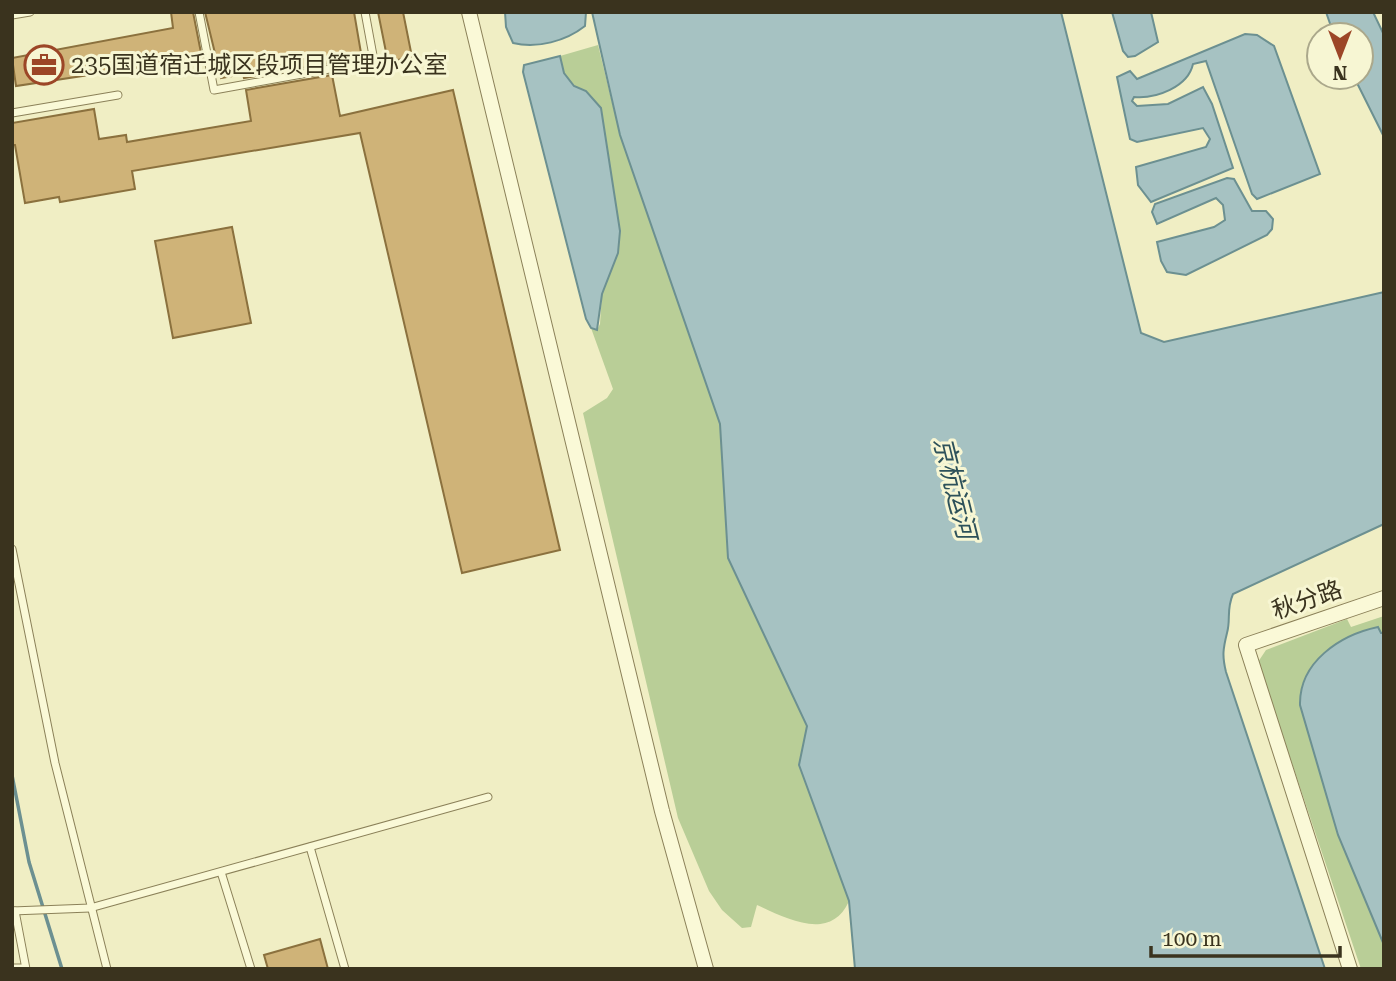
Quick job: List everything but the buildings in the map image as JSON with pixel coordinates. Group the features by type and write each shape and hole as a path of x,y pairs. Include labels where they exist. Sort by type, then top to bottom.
{"street":[{"path":"469,12 662,811 706,969"},
{"name":"秋分路","path":"1350,969 1246,645 1384,598"}],"lane":[{"path":"12,15 30,12"},
{"path":"200,12 214,90 374,61 365,12"},
{"path":"12,113 118,95"},
{"path":"12,549 42,704 107,969"},
{"path":"12,968 25,969 13,911 90,908 488,797"},
{"path":"310,847 345,969"},
{"path":"221,872 251,969"}],"green space":[{"path":"598,45 620,135 720,424 728,558 807,726 799,765 849,901 841,914 820,924 795,921 757,905 751,927 742,928 722,910 709,891 678,818 583,413 607,398 613,389 591,328 597,330 600,324 602,294 618,253 620,231 601,108 586,91 574,86 564,73 560,56"},
{"path":"1384,616 1384,969 1361,969 1258,662 1266,650 1347,619 1351,627"}],"water":[{"path":"505,12 586,12 585,26 569,36 551,42 522,45 513,43 506,27"},
{"name":"京杭运河","path":"592,12 1061,12 1141,333 1164,342 1384,292 1384,524 1233,594 1224,648 1226,672 1325,969 855,969 849,901 799,765 807,726 728,558 720,424 620,135"},
{"path":"1112,12 1151,12 1158,42 1135,56 1128,57 1123,51"},
{"path":"1326,12 1373,12 1384,35 1384,137 1361,91 1375,91 1375,21 1329,21"},
{"path":"1245,34 1257,35 1274,46 1320,174 1257,199 1252,194 1206,61 1193,64 1185,79 1170,90 1152,96 1134,97 1132,101 1137,106 1168,104 1203,87 1212,104 1233,168 1151,202 1138,185 1136,167 1206,147 1210,139 1203,128 1137,142 1130,139 1117,77 1130,71 1137,79"},
{"path":"560,56 564,73 574,86 586,91 601,108 620,231 618,253 602,294 597,330 591,328 586,319 523,72 524,65"},
{"path":"1227,178 1234,179 1252,211 1266,211 1273,219 1272,229 1267,235 1186,275 1167,272 1161,261 1157,242 1214,227 1225,220 1223,205 1216,198 1157,224 1152,212 1155,204"},
{"path":"1378,627 1381,633 1384,633 1384,945 1338,835 1300,705 1306,676 1324,653 1350,637"}],"waterway":[{"path":"12,775 29,862 62,969"}],"place":[{"name":"235国道宿迁城区段项目管理办公室","path":"44,65"}]}
